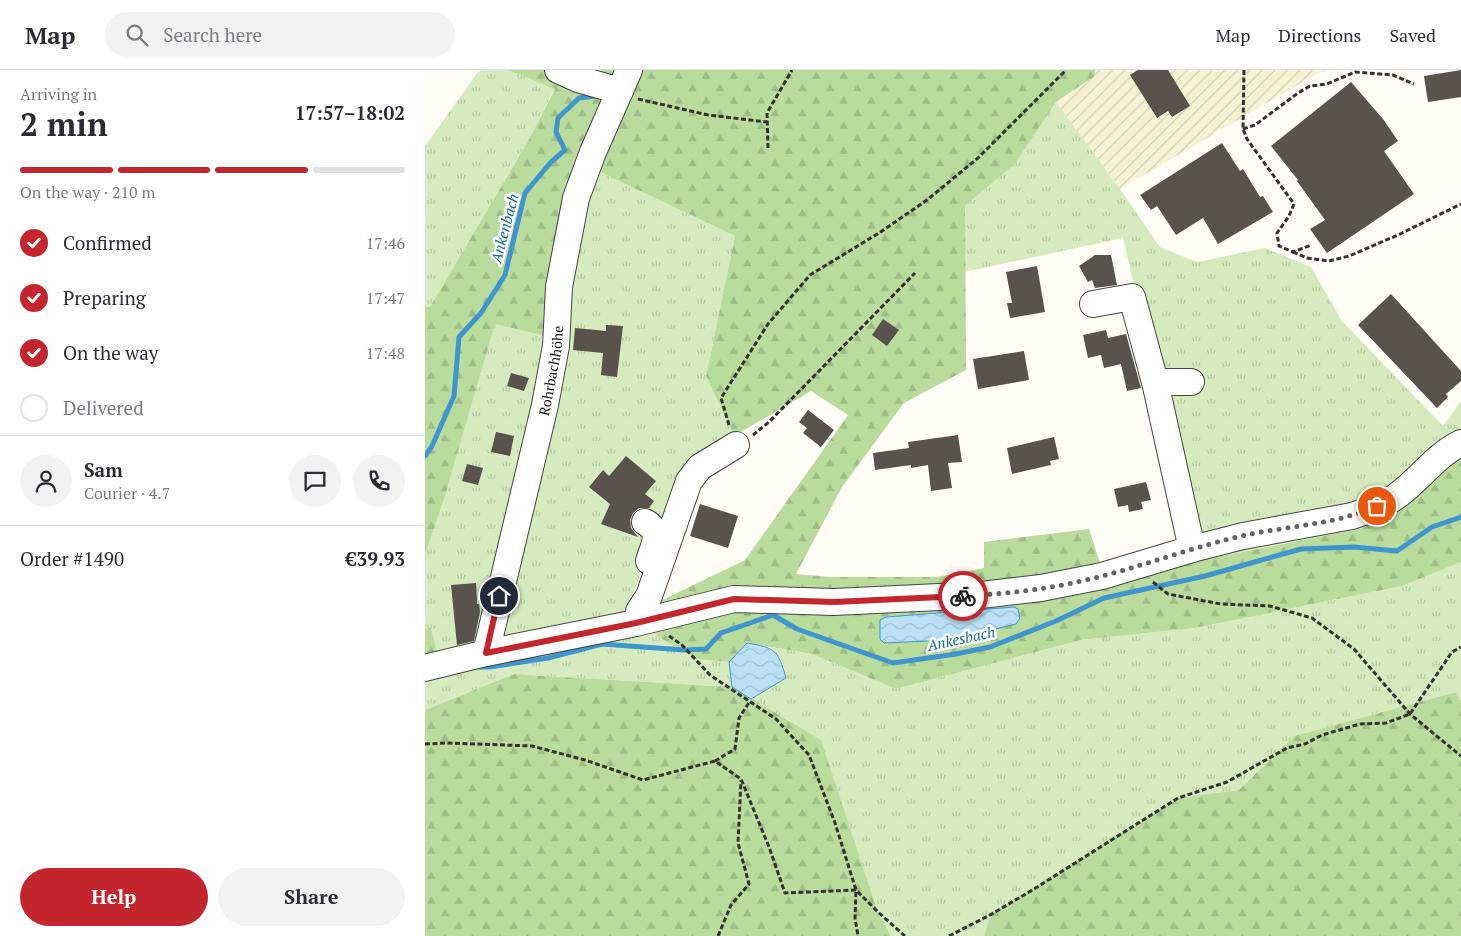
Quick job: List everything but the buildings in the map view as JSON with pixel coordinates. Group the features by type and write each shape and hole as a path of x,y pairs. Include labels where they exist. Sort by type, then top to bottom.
{"street":[{"path":"558,70 578,79 623,85"},
{"name":"Rohrbachhöhe","path":"486,653 545,405 556,346 559,287 567,236 576,198 593,152 623,85"},
{"path":"1093,304 1132,297 1155,382 1192,549"},
{"path":"1155,382 1191,382"},
{"path":"425,668 637,617 734,599 834,602 981,595 1041,588 1101,576 1243,536 1352,516 1367,511 1396,496 1445,453 1461,443"},
{"path":"637,617 649,596 689,481 700,467 736,445"},
{"path":"637,617 642,583 657,534 654,528 645,522"}],"path":[{"path":"768,148 767,114 792,70"},
{"path":"915,274 769,422 736,445 721,398 768,324 810,275 879,233 927,200 978,158 1066,70"},
{"path":"1244,70 1243,129 1247,138 1294,204 1289,216 1277,233 1279,246 1307,258 1329,261 1349,256 1461,204"},
{"path":"1243,129 1255,125 1310,86 1327,84 1355,72 1393,75 1414,84"},
{"path":"623,85 708,115 767,122"},
{"path":"1293,252 1311,245"},
{"path":"1150,580 1168,594 1221,604 1270,606 1312,618 1353,649 1410,714 1461,756"},
{"path":"682,645 710,675 776,719 809,755 835,822 857,890 855,918 858,936"},
{"path":"949,936 990,915 1178,798 1227,782 1287,748 1305,744 1322,735 1360,724 1386,723 1410,714 1452,652 1461,647"},
{"path":"425,744 532,746 585,760 643,780 715,761 735,749 739,718 750,701"},
{"path":"715,761 741,779 769,847 785,894 857,890 905,936"},
{"path":"718,936 731,905 749,884 738,843 741,779"}],"shaded area":[{"path":"1095,70 1332,70 1320,72 1120,189 1056,102 1095,76"}],"green space":[{"path":"482,70 508,70 555,88 528,141 430,307 425,306 425,146 478,72"},
{"path":"508,70 581,70 598,78 601,70 1095,70 1095,76 1056,102 1015,164 965,206 966,370 904,403 842,487 796,574 831,577 937,577 984,568 984,542 1089,529 1105,579 1364,528 1461,457 1461,562 1402,586 1195,628 1081,640 896,689 812,654 747,643 729,662 696,659 657,636 652,605 745,560 848,415 811,391 734,436 706,376 735,236 600,172 578,171 550,337 495,324 445,496 425,555 425,306 430,307 528,141 555,89","holes":["1014,607 951,640 884,643 886,617"]},
{"path":"1056,102 1160,247 1197,262 1265,248 1311,267 1342,321 1443,426 1461,401 1461,457 1364,528 1198,560 1123,238 965,272 965,206 1015,164"},
{"path":"600,172 735,236 706,376 734,436 651,541 625,619 652,605 696,659 729,662 732,687 514,674 425,710 425,662 431,629 425,629 425,555 445,496 495,323 550,337 569,252"},
{"path":"1461,562 1461,700 1456,692 1294,736 1239,790 1178,798 990,915 984,936 891,936 877,910 790,721 751,699 786,678 781,659 770,647 812,654 896,689 1081,640 1195,628 1402,586"},
{"path":"431,628 438,657 425,662 425,629"},
{"path":"514,674 732,687 821,740 877,910 891,936 425,936 425,710"},
{"path":"1456,692 1461,701 1461,936 984,936 990,915 1178,798 1239,790 1294,736"}],"water":[{"path":"1014,607 1018,609 1020,618 1016,624 951,640 884,643 880,639 880,620 886,617"},
{"path":"747,643 770,649 774,652 781,661 786,678 751,699 732,687 729,662"}],"waterway":[{"name":"Ankenbach","path":"425,456 432,446 454,396 459,337 481,313 505,275 525,193 551,162 565,150 556,132 558,118 579,98 595,96"},
{"name":"Ankesbach","path":"478,667 490,667 548,658 602,644 684,650 706,649 721,633 773,615 797,629 893,663 956,654 990,647 1056,621 1104,598 1205,576 1301,549 1354,547 1397,551 1432,527 1461,517"}],"way so far":[{"path":"963,596 1041,588 1101,576 1197,547 1243,536 1352,516 1377,506"}],"route":[{"path":"499,596 486,653 636,623 734,599 753,598 834,602 963,596"}]}
